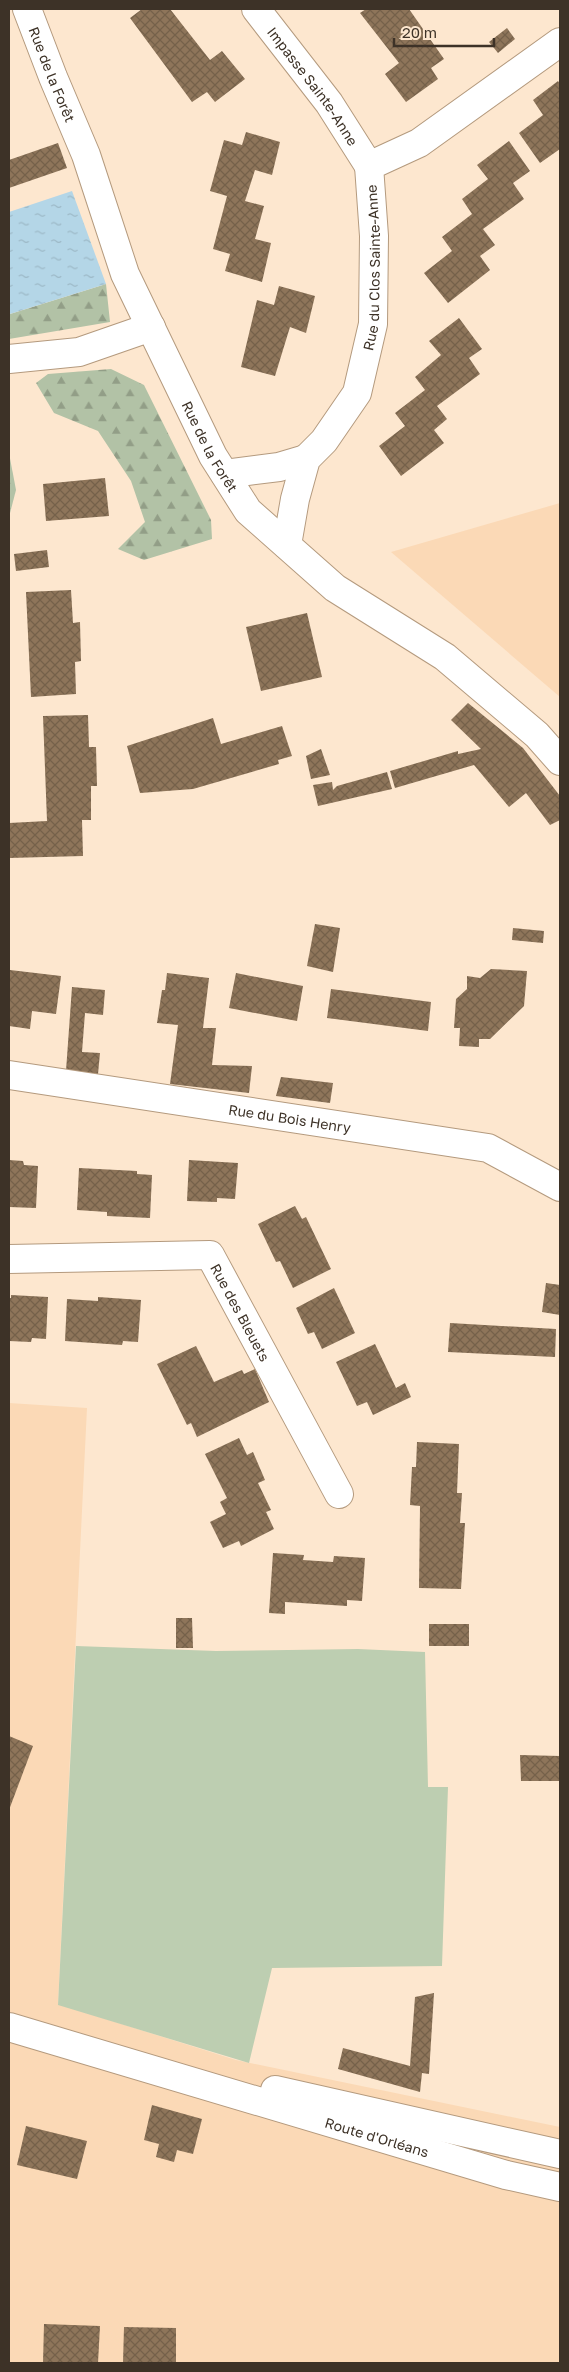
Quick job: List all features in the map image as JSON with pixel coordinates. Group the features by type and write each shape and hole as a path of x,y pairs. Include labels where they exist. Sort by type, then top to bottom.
{"street":[{"name":"Rue de la Forêt","path":"28,9 53,77 86,155 125,274 213,456 248,511 335,588 445,657 537,735 560,760"},
{"name":"Impasse Sainte-Anne","path":"256,9 329,103 369,166"},
{"name":"Rue du Clos Sainte-Anne","path":"225,474 279,467 306,459 324,441 357,393 373,324 374,236 369,166 419,143 560,42"},
{"path":"9,360 79,352 151,327"},
{"name":"Rue du Clos Sainte-Anne","path":"287,545 295,499 306,459"},
{"name":"Rue du Bois Henry","path":"9,1075 488,1148 560,1187"},
{"name":"Rue des Bleuets","path":"9,1259 210,1256 339,1494"},
{"name":"Route d'Orléans","path":"9,2027 506,2176 560,2187"},
{"name":"Route d'Orléans","path":"194,2081 287,2091 560,2154"}],"shaded area":[{"path":"560,503 560,697 391,552"},
{"path":"9,1403 87,1408 58,2004 236,2060 560,2127 560,2363 9,2363"}],"green space":[{"path":"106,284 110,322 9,339 9,309 10,314"},
{"path":"111,369 144,385 211,520 212,539 144,560 118,549 145,522 131,481 98,431 54,413 36,383 48,374"},
{"path":"9,453 16,490 9,517"},
{"path":"76,1646 216,1651 358,1649 425,1652 428,1787 448,1787 442,1966 272,1968 249,2063 58,2005"}],"water":[{"path":"72,191 106,284 10,314 9,212"}],"building":[{"path":"142,9 170,9 210,60 222,51 245,79 215,102 207,92 192,102 130,18"},
{"path":"366,9 409,9 444,59 431,68 438,79 406,102 385,74 399,63 360,13"},
{"path":"507,28 515,39 498,53 489,42"},
{"path":"558,81 560,84 560,149 540,163 519,133 543,115 533,100"},
{"path":"246,132 280,142 272,175 255,170 245,201 264,206 255,239 271,243 262,282 225,271 230,254 213,249 227,196 210,191 224,140 242,145"},
{"path":"509,141 530,171 513,183 524,199 483,229 495,245 480,256 490,270 448,303 424,273 452,251 442,237 472,214 462,199 488,179 477,165"},
{"path":"58,143 67,168 9,188 9,160"},
{"path":"279,286 315,296 306,333 290,327 275,376 241,367 257,300 274,305"},
{"path":"459,318 482,349 469,358 480,374 437,406 447,419 434,430 444,443 401,476 379,446 405,426 395,413 425,390 415,377 441,355 429,341"},
{"path":"105,478 109,516 46,521 43,484"},
{"path":"47,550 49,567 16,571 14,554"},
{"path":"71,590 73,623 80,622 81,661 75,662 76,694 31,697 26,592"},
{"path":"307,613 322,677 261,691 246,627"},
{"path":"468,703 523,748 560,796 560,820 550,825 526,793 509,807 474,765 395,788 390,771 458,751 458,754 481,749 451,720"},
{"path":"88,715 89,747 96,747 97,786 91,786 91,820 82,820 83,856 9,858 9,823 47,821 43,716"},
{"path":"213,718 221,744 282,726 292,756 278,760 279,764 193,789 140,793 127,746"},
{"path":"321,749 330,775 311,779 306,756"},
{"path":"387,772 392,789 318,806 313,785 332,782 333,790 337,786"},
{"path":"315,924 340,928 333,972 307,966"},
{"path":"513,928 544,931 543,943 512,940"},
{"path":"491,969 527,971 524,1006 490,1039 479,1039 479,1047 459,1046 460,1028 454,1028 456,999 467,989 467,976 480,978"},
{"path":"10,970 61,976 56,1014 32,1011 30,1029 9,1026"},
{"path":"167,973 209,978 203,1028 216,1028 212,1065 252,1066 249,1093 170,1084 178,1025 157,1023 162,990 165,990"},
{"path":"236,973 303,986 297,1021 229,1008"},
{"path":"72,987 105,990 103,1015 85,1013 82,1052 100,1053 98,1074 66,1071"},
{"path":"331,989 431,1002 428,1031 327,1018"},
{"path":"281,1077 333,1083 330,1103 276,1096"},
{"path":"9,1160 23,1161 24,1165 38,1166 36,1208 9,1207"},
{"path":"189,1160 238,1163 235,1199 217,1198 217,1202 187,1201"},
{"path":"79,1168 137,1171 137,1174 152,1175 150,1218 107,1216 107,1212 77,1210"},
{"path":"295,1206 302,1219 306,1217 331,1269 293,1288 280,1261 276,1262 258,1224"},
{"path":"546,1283 560,1285 560,1315 542,1312"},
{"path":"334,1288 355,1333 322,1349 314,1332 308,1334 296,1308"},
{"path":"11,1295 48,1297 46,1339 32,1338 31,1342 9,1341 9,1298 11,1298"},
{"path":"98,1297 141,1300 138,1342 123,1341 122,1345 65,1341 67,1299 98,1301"},
{"path":"450,1323 556,1329 555,1357 448,1352"},
{"path":"375,1344 396,1388 405,1383 411,1397 373,1415 367,1402 357,1406 336,1362"},
{"path":"196,1346 214,1382 242,1370 244,1374 255,1369 269,1402 197,1437 191,1423 187,1425 157,1364"},
{"path":"239,1438 247,1455 253,1452 265,1480 258,1483 271,1510 266,1512 274,1529 241,1546 239,1541 223,1548 210,1522 226,1514 220,1502 227,1498 205,1454"},
{"path":"417,1442 459,1444 457,1493 462,1493 460,1523 465,1523 461,1589 419,1588 420,1506 410,1505 412,1467 416,1467"},
{"path":"273,1553 304,1555 303,1560 333,1562 334,1556 365,1558 362,1601 347,1600 347,1606 285,1602 285,1614 269,1613"},
{"path":"176,1618 192,1618 193,1648 176,1648"},
{"path":"429,1624 469,1624 469,1646 429,1646"},
{"path":"9,1736 33,1746 9,1810"},
{"path":"520,1755 560,1756 560,1781 521,1781"},
{"path":"434,1993 429,2074 422,2073 420,2092 338,2069 343,2048 410,2066 415,1997"},
{"path":"152,2105 202,2119 193,2154 177,2150 174,2162 156,2157 159,2144 144,2140"},
{"path":"26,2126 87,2141 77,2179 17,2165"},
{"path":"44,2324 100,2326 98,2363 43,2363"},
{"path":"124,2327 176,2328 176,2363 123,2363"}]}
